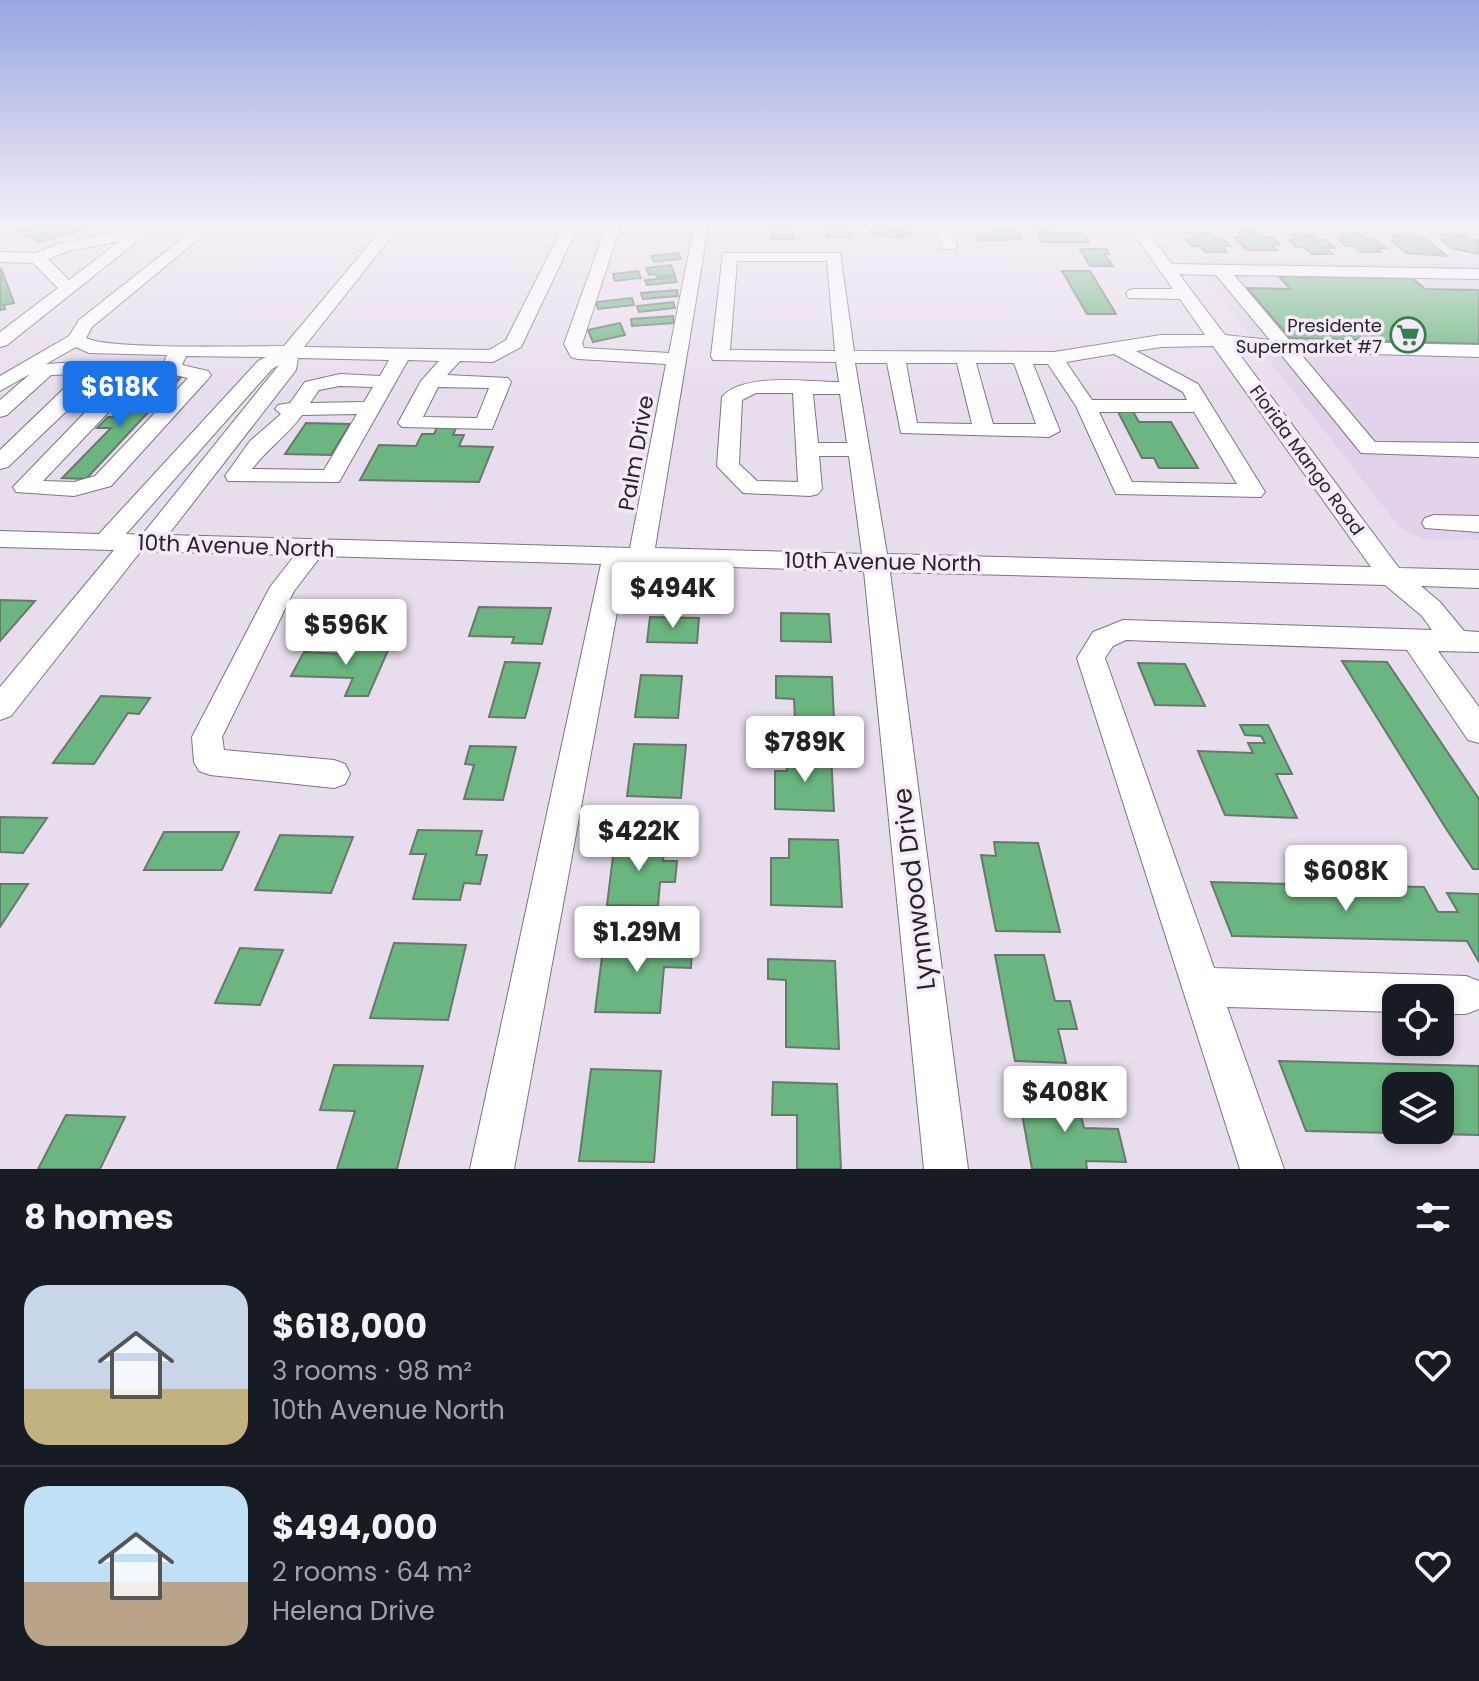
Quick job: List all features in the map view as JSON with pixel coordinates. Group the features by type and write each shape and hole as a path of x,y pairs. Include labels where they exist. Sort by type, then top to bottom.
{"street":[{"path":"61,282 68,288"},
{"path":"0,341 77,282"},
{"path":"0,385 76,340 85,324 138,282"},
{"path":"105,542 265,365 288,354 347,282"},
{"path":"76,340 89,347 175,359 288,354 493,356 514,343 544,282"},
{"path":"594,282 573,344 578,353 677,359"},
{"name":"Palm Drive","path":"492,1169 628,556 677,359 691,282"},
{"path":"727,282 720,356 1054,358 1161,341 1219,340 1284,346 1479,351"},
{"path":"837,282 845,358"},
{"name":"Florida Mango Road","path":"1176,282 1392,577 1401,603 1444,641 1479,731"},
{"path":"1231,282 1369,448 1479,450"},
{"path":"1146,309 1129,286 1185,294"},
{"path":"1054,358 1086,406 1124,489 1253,492 1191,388 1117,348"},
{"path":"0,708 250,415 289,366 288,354"},
{"path":"387,382 322,382 312,386 285,424 258,446 236,476 331,477 373,408 387,382 401,356"},
{"path":"431,381 453,357"},
{"name":"Lynnwood Drive","path":"845,358 875,562 946,1169"},
{"path":"896,358 908,429 1049,431 1021,358"},
{"path":"965,358 984,430"},
{"path":"175,359 201,375 103,481 74,489 24,487 131,376 175,359"},
{"path":"0,411 43,373 35,366"},
{"path":"0,462 70,397 92,371 35,366"},
{"path":"803,388 810,489 751,488 728,466 732,397 753,387 850,388"},
{"path":"176,404 230,405"},
{"path":"1086,406 1201,406"},
{"path":"250,415 297,407 373,408"},
{"path":"807,449 859,450"},
{"path":"1434,523 1479,524"},
{"name":"10th Avenue North","path":"0,539 1479,579"},
{"path":"314,548 283,587 207,737 210,762 334,774"},
{"path":"1262,1169 1091,658 1103,639 1123,630 1444,641"},
{"path":"1201,987 1466,995"}],"shaded area":[{"path":"1208,282 1479,282 1479,540 1423,539 1400,528"}],"building":[{"path":"1,282 6,282 14,303 4,305 5,309 0,310"},
{"path":"646,282 677,282 647,285"},
{"path":"1068,282 1096,282 1116,314 1087,314"},
{"path":"1284,282 1416,282 1425,289 1479,290 1479,344 1290,338 1247,288 1290,289"},
{"path":"677,290 678,296 643,299 641,293"},
{"path":"632,298 634,305 598,309 596,302"},
{"path":"673,302 675,308 639,312 637,306"},
{"path":"673,316 674,323 632,326 631,319"},
{"path":"620,323 625,335 593,342 588,330"},
{"path":"163,376 182,376 86,479 62,478 111,428 97,428 108,417 123,417"},
{"path":"1116,408 1131,408 1139,422 1171,422 1198,468 1159,468 1154,458 1142,458"},
{"path":"306,423 350,424 331,455 285,454"},
{"path":"437,427 456,428 453,435 464,435 459,446 493,447 479,482 360,480 379,445 416,446 422,434 434,434"},
{"path":"0,600 35,601 0,641"},
{"path":"479,607 551,608 542,644 512,643 514,637 469,636"},
{"path":"781,613 829,614 831,642 781,641"},
{"path":"650,617 699,618 697,643 647,642"},
{"path":"349,645 390,646 368,696 345,696 353,678 291,676 304,652 345,654"},
{"path":"1342,661 1387,662 1479,799 1479,869 1473,869 1445,827"},
{"path":"505,662 540,663 525,718 489,717"},
{"path":"1138,663 1185,664 1205,706 1155,705"},
{"path":"641,675 682,676 678,718 635,717"},
{"path":"776,676 832,677 834,720 795,719 794,699 776,698"},
{"path":"101,696 150,698 139,714 128,713 94,764 53,763"},
{"path":"1240,725 1268,725 1292,774 1276,774 1297,818 1225,815 1198,751 1253,753 1248,743 1265,743 1261,736 1245,735"},
{"path":"634,744 686,745 681,798 627,796"},
{"path":"470,746 516,747 503,800 464,799 474,765 465,764"},
{"path":"786,754 831,755 834,811 775,809 775,771 787,771"},
{"path":"0,817 47,818 23,853 0,852"},
{"path":"418,830 482,831 476,855 487,855 480,884 464,883 460,900 413,899 426,854 410,854"},
{"path":"164,832 239,832 222,870 144,870"},
{"path":"280,835 353,837 331,893 255,890"},
{"path":"789,839 838,840 842,907 771,905 771,858 789,858"},
{"path":"615,840 665,840 663,861 677,861 675,882 660,882 658,906 607,905"},
{"path":"994,842 1038,843 1060,932 996,931 981,855 996,856"},
{"path":"1211,882 1424,887 1438,912 1458,912 1447,893 1479,894 1479,962 1467,941 1232,936"},
{"path":"0,884 28,884 0,927"},
{"path":"604,941 692,942 691,968 664,967 660,1013 595,1012"},
{"path":"394,943 466,945 448,1020 370,1018"},
{"path":"240,948 283,950 260,1005 215,1003"},
{"path":"995,955 1044,955 1055,1001 1070,1001 1077,1029 1058,1029 1066,1063 1015,1061"},
{"path":"768,959 835,961 839,1049 786,1047 786,980 768,979"},
{"path":"1279,1061 1479,1066 1479,1135 1454,1134 1454,1072 1382,1072 1382,1133 1306,1131"},
{"path":"334,1065 423,1066 397,1169 337,1169 355,1111 320,1110"},
{"path":"591,1069 661,1071 654,1162 579,1161"},
{"path":"773,1082 837,1084 841,1169 797,1169 797,1115 772,1115"},
{"path":"1018,1092 1076,1095 1084,1128 1118,1129 1126,1162 1086,1161 1087,1169 1032,1169"},
{"path":"66,1115 125,1117 100,1169 38,1169"}],"place":[{"name":"Presidente Supermarket #7","path":"1408,335"}]}
